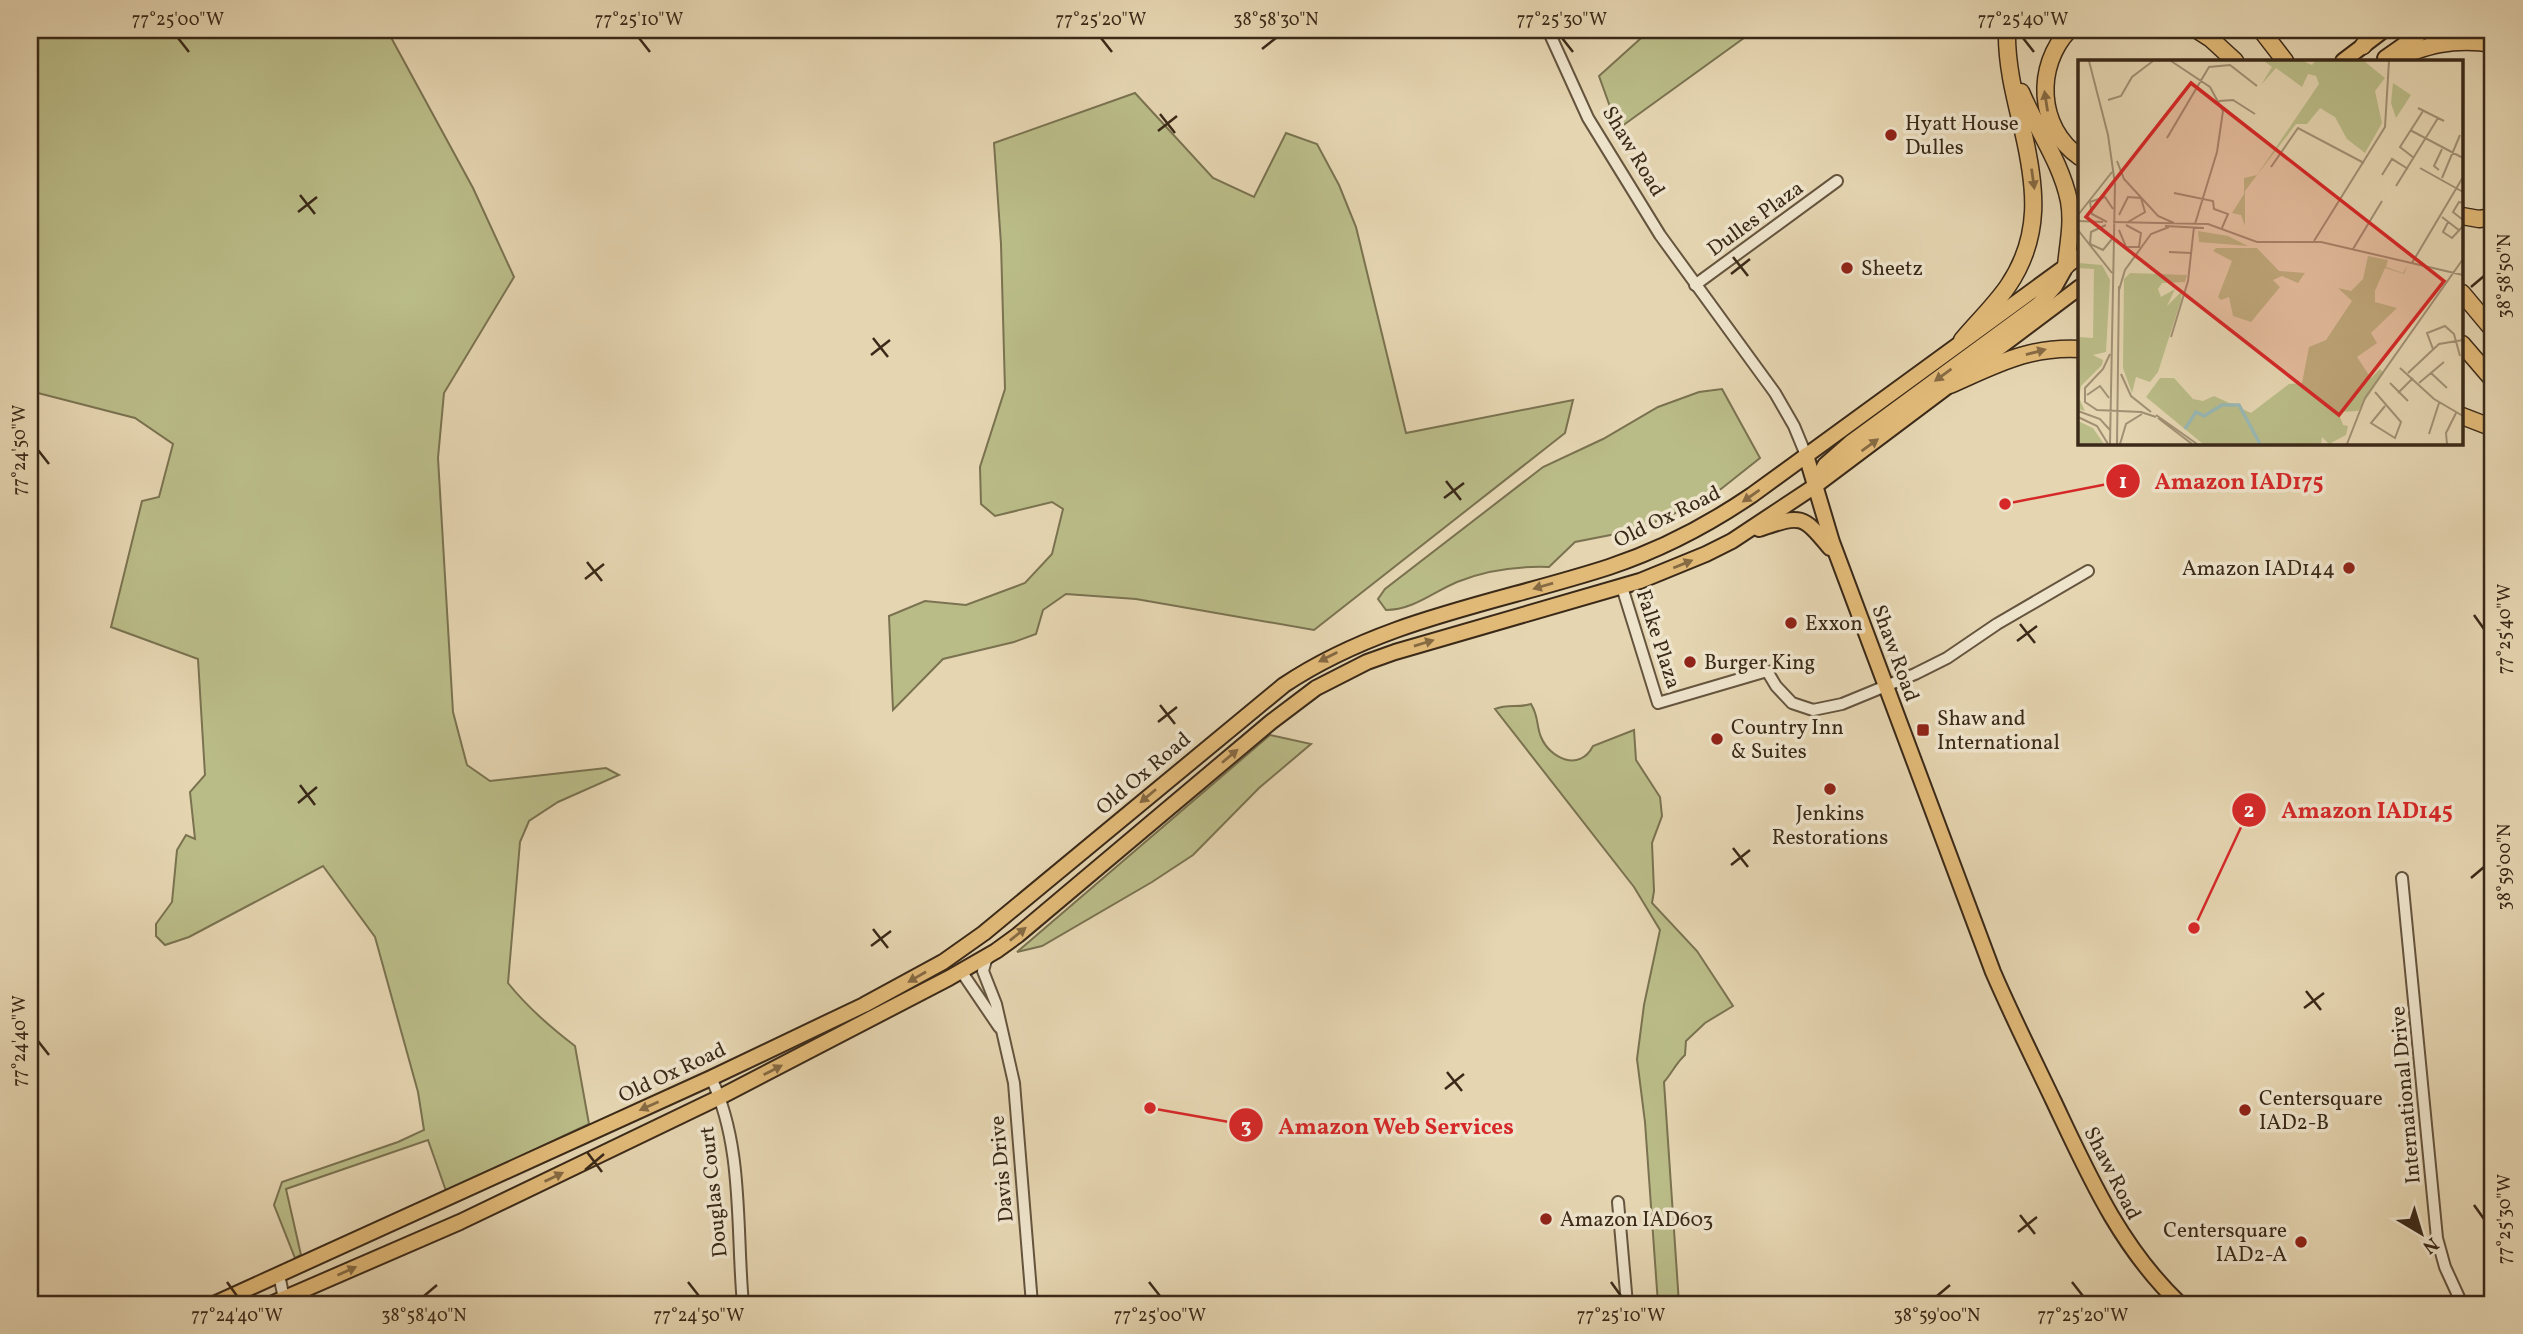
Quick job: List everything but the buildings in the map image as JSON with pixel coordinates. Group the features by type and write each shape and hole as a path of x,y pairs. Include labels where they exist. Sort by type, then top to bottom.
{"highway":[{"path":"1962,340 2008,285 2025,251 2035,204 2034,180 2015,100 2007,30"},
{"path":"2068,30 2052,53 2046,70 2044,90 2048,115 2072,152 2078,156"},
{"path":"2197,30 2237,60"},
{"path":"2216,30 2237,60"},
{"path":"2260,30 2285,60"},
{"path":"2273,30 2286,60"},
{"path":"2363,46 2375,30"},
{"path":"2390,60 2420,48 2446,42 2470,40 2493,44"},
{"path":"2010,64 2033,122 2060,173 2069,202 2070,228 2066,266"},
{"path":"2464,216 2479,219 2493,217"},
{"path":"2464,295 2493,330"},
{"path":"2464,346 2493,380"},
{"path":"1950,385 2039,349 2078,349"},
{"path":"2464,417 2493,428"}],"main road":[{"path":"2344,60 2384,30"},
{"path":"2382,60 2425,30"},
{"name":"Old Ox Road","path":"214,1304 711,1078 897,988 943,962 974,940 1273,693 1315,664 1367,639 1417,621 1610,566 1677,539 1731,509 2078,257"},
{"path":"1815,486 1817,476 1835,455 2039,304 2055,286 2066,266"},
{"name":"Old Ox Road","path":"280,1302 460,1222 720,1097 994,952 1018,935 1271,722 1316,688 1356,667 1395,652 1622,587 1706,554 1741,535 1815,486 2078,289"},
{"name":"Shaw Road","path":"1806,456 1839,558 1993,972 2019,1033 2123,1239 2180,1304"},
{"path":"1741,535 1784,521 1802,520 1812,526 1839,558"},
{"path":"961,971 964,954 974,940"}],"street":[{"name":"Shaw Road","path":"1548,30 1577,97 1600,138 1660,235 1775,393 1794,426 1806,456"},
{"name":"Dulles Plaza","path":"1695,285 1837,181"},
{"path":"1886,685 1947,658 1997,624 2088,571"},
{"name":"Falke Plaza","path":"1622,587 1658,703 1767,671 1784,697 1792,703 1813,710 1842,704 1886,685"},
{"name":"International Drive","path":"2402,878 2437,1238 2448,1277 2462,1304"},
{"name":"Davis Drive","path":"994,952 986,960 984,971 996,1004 1014,1083 1032,1304"},
{"name":"Davis Drive","path":"961,971 1003,1032"},
{"name":"Douglas Court","path":"711,1078 720,1097 732,1153 743,1304"},
{"path":"1618,1202 1627,1304"},
{"path":"279,1275 280,1302"}],"green space":[{"path":"30,30 387,30 473,188 514,277 444,393 438,458 453,712 467,765 490,781 606,768 619,775 558,802 529,821 520,842 508,983 540,1017 575,1046 589,1124 446,1191 428,1140 286,1189 301,1255 295,1258 274,1205 282,1182 398,1142 424,1130 418,1092 375,937 323,866 189,937 165,945 156,936 156,924 172,902 177,850 186,835 195,839 190,792 205,775 198,659 111,627 142,501 159,497 173,444 135,418 30,391"},
{"path":"1650,30 1755,30 1618,129 1599,76"},
{"path":"1135,93 1213,178 1254,197 1286,133 1317,144 1339,185 1356,227 1406,433 1573,400 1565,433 1314,630 1136,599 1066,594 1043,610 1036,634 943,659 893,710 889,616 925,601 966,605 1025,583 1052,554 1063,509 1052,502 995,516 981,504 980,467 1005,389 1001,244 994,143"},
{"path":"1722,389 1760,458 1721,489 1636,530 1575,542 1549,567 1514,568 1479,574 1414,604 1396,609 1386,610 1378,599 1385,589 1543,467 1603,439 1658,407 1699,392"},
{"path":"1531,704 1545,745 1566,760 1581,759 1593,746 1634,730 1636,760 1660,797 1662,816 1652,843 1652,903 1697,951 1733,1006 1705,1023 1686,1041 1685,1055 1664,1082 1679,1304 1658,1304 1645,1122 1637,1059 1644,1005 1660,930 1634,887 1495,709"},
{"path":"1270,735 1311,744 1259,788 1193,855 1042,946 1017,952"}],"place":[{"name":"Hyatt House Dulles","path":"1891,135"},
{"name":"Sheetz","path":"1847,268"},
{"name":"Amazon IAD175","path":"2005,504"},
{"name":"Amazon IAD144","path":"2349,568"},
{"name":"Exxon","path":"1791,623"},
{"name":"Burger King","path":"1690,662"},
{"name":"Shaw and International","path":"1923,730"},
{"name":"Country Inn & Suites","path":"1717,739"},
{"name":"Jenkins Restorations","path":"1830,789"},
{"name":"Amazon IAD145","path":"2194,928"},
{"name":"Amazon Web Services","path":"1150,1108"},
{"name":"Centersquare IAD2-B","path":"2245,1110"},
{"name":"Amazon IAD603","path":"1546,1219"},
{"name":"Centersquare IAD2-A","path":"2301,1242"}]}
